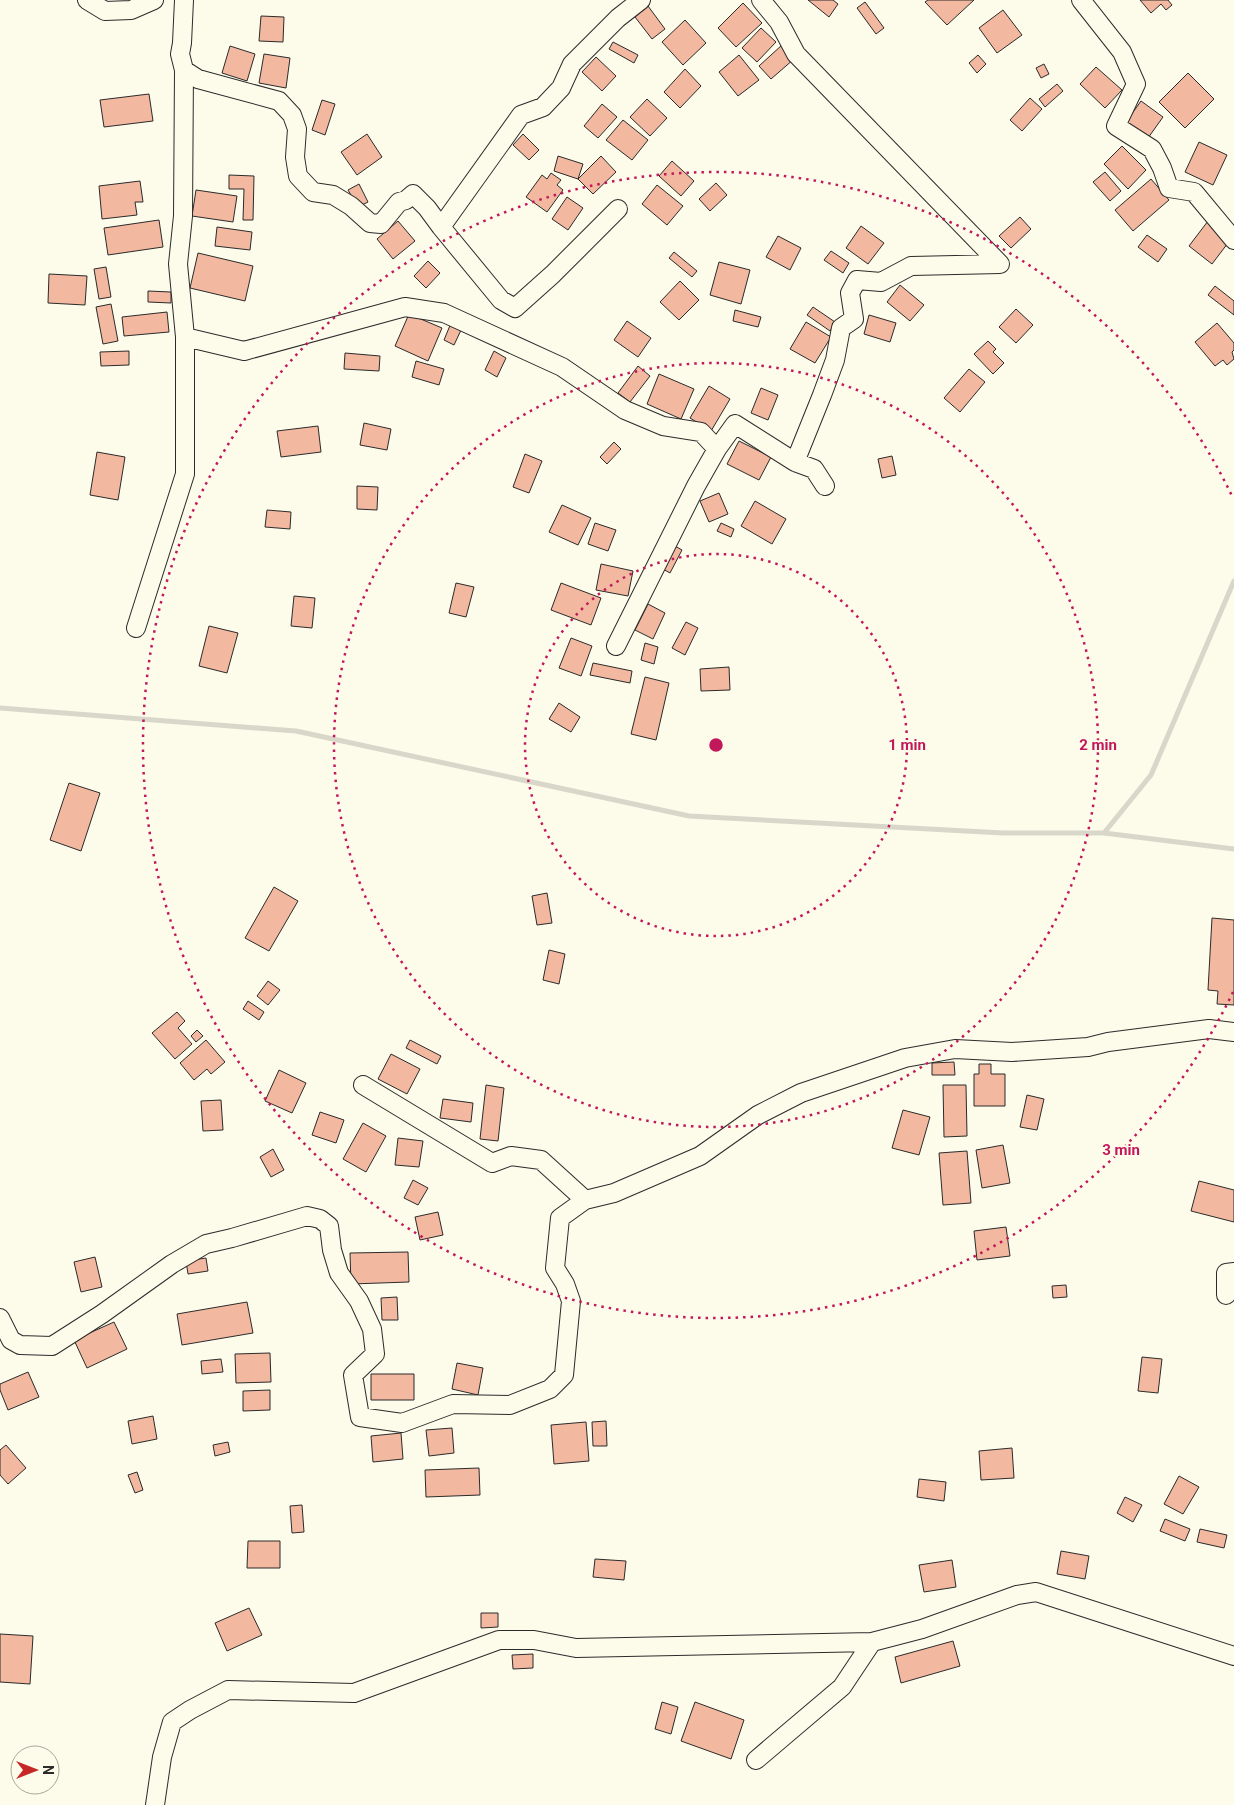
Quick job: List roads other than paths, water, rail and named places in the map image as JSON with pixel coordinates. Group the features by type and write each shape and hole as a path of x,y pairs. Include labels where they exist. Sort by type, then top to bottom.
{"street":[{"path":"87,0 105,11 132,10 154,0"},
{"path":"136,628 185,474 185,337 178,264 183,216 184,70 180,54 184,0"},
{"path":"441,227 522,115 543,107 561,88 572,64 618,18 641,0"},
{"path":"761,0 779,22 796,54 1000,264 912,266 881,282 857,280 850,293 854,319 840,328 835,360 795,462"},
{"path":"1081,0 1122,52 1136,84 1116,126 1152,149 1162,168 1169,188 1194,192 1234,240"},
{"path":"184,70 198,79 279,101 292,115 298,129 295,157 298,176 313,192 333,195 370,223 381,224 398,202 406,200 413,194 427,208 502,300 515,308 553,274 618,209"},
{"path":"185,337 244,351 405,307 444,313 562,367 625,410 663,426 702,432 717,448"},
{"path":"616,646 696,486 717,448 735,424 795,462 814,469 825,486"},
{"path":"0,1318 11,1340 20,1345 52,1346 102,1314 172,1264 206,1244 307,1216 320,1219 329,1226 332,1250 339,1273 359,1301 372,1329 375,1354 353,1375 360,1417 402,1423 453,1404 510,1405 550,1389 564,1375 571,1301 565,1284 555,1268 560,1218 584,1200 614,1193 700,1156 758,1115 801,1093 905,1058 955,1049 1012,1052 1088,1047 1108,1042 1209,1029 1234,1032"},
{"path":"363,1086 492,1163 511,1156 541,1160 584,1200"},
{"path":"1226,1295 1226,1273 1234,1272"},
{"path":"156,1805 162,1757 172,1722 228,1690 354,1693 499,1640 534,1640 576,1648 872,1642 922,1629 1017,1595 1036,1592 1234,1656"},
{"path":"756,1760 842,1687 872,1642"}],"waterway":[{"path":"1104,833 1151,775 1234,581"},
{"path":"0,708 296,731 689,816 1003,833 1104,833 1234,849"}]}
